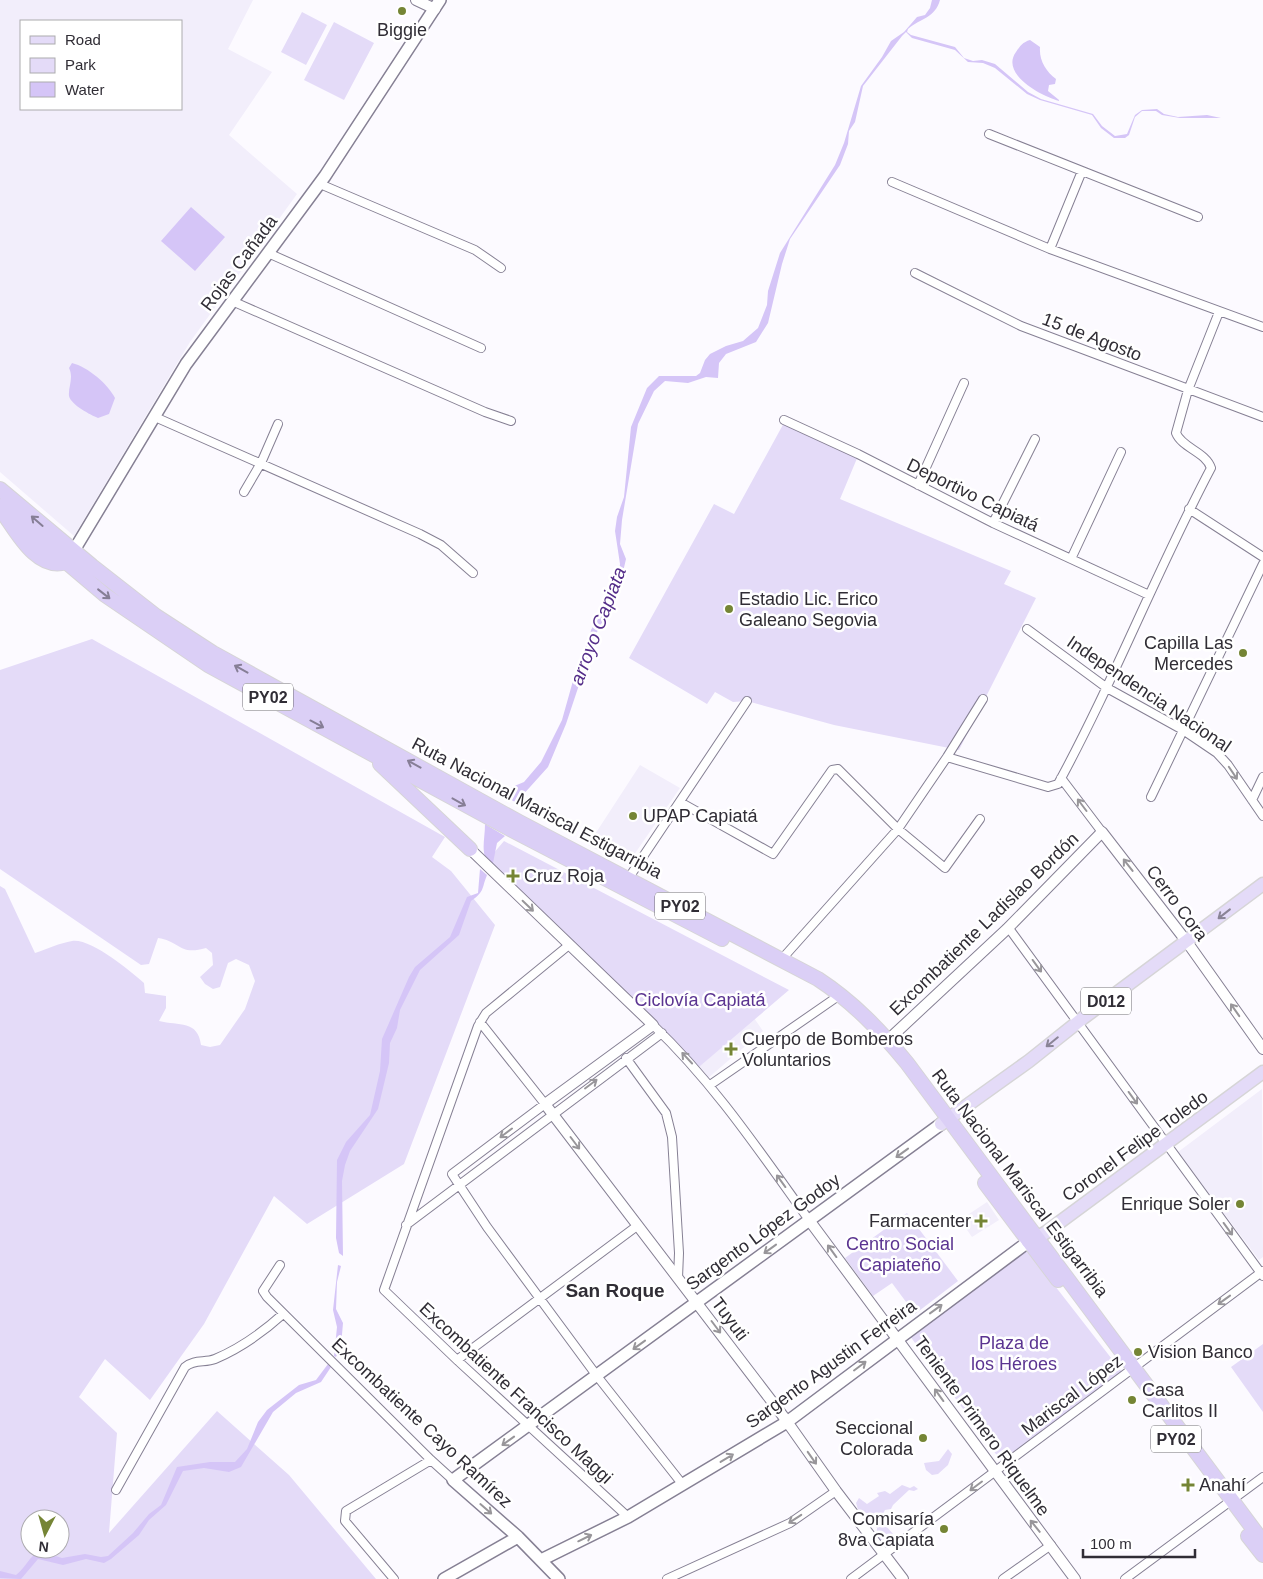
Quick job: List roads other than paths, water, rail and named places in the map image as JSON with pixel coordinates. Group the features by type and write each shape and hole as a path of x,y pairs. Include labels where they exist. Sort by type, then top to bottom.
{"highway":[{"name":"Ruta Nacional Mariscal Estigarribia","path":"0,489 70,557 105,595 208,665 360,747 485,809"},
{"name":"Ruta Nacional Mariscal Estigarribia","path":"0,506 70,557 213,653 485,809 834,999 862,1023 945,1121"},
{"path":"360,747 470,849"},
{"name":"Ruta Nacional Mariscal Estigarribia","path":"516,826 628,879 782,960 839,993 868,1018 888,1040 945,1121 1228,1503 1263,1555"},
{"name":"Ruta Nacional Mariscal Estigarribia","path":"1228,1503 1263,1542"}],"main road":[{"name":"Rojas Cañada","path":"70,557 186,364 320,184 437,4"},
{"name":"D012","path":"945,1121 1029,1061 1077,1022 1263,884"},
{"name":"Coronel Felipe Toledo","path":"1165,1142 1263,1066"},
{"name":"Coronel Felipe Toledo","path":"1032,1239 1042,1229 1263,1072"},
{"name":"Sargento López Godoy","path":"453,1480 945,1121"},
{"name":"Sargento Agustin Ferreira","path":"541,1560 628,1517 787,1422 1032,1239"},
{"name":"Excombatiente Cayo Ramírez","path":"453,1480 518,1537 559,1579"},
{"path":"444,1579 518,1537"}],"street":[{"path":"416,0 437,4"},
{"path":"989,134 1198,217"},
{"path":"1050,249 1082,171"},
{"path":"892,182 1050,249 1263,327"},
{"path":"320,184 475,250 501,268"},
{"path":"268,253 481,348"},
{"name":"15 de Agosto","path":"915,273 1021,326 1263,417"},
{"path":"232,301 485,412 511,421"},
{"path":"947,757 1048,787 1058,784 1106,688 1210,468 1207,461 1177,437 1176,433 1188,390 1219,312"},
{"path":"918,486 964,383"},
{"path":"155,417 420,534 441,545 473,573"},
{"name":"Deportivo Capiatá","path":"784,420 993,523 1149,596"},
{"path":"244,492 261,464 278,424"},
{"path":"993,523 1035,439"},
{"path":"1071,559 1121,452"},
{"path":"1189,509 1263,557"},
{"path":"1151,797 1263,564"},
{"name":"Independencia Nacional","path":"1027,629 1106,688 1183,730 1218,753 1263,816"},
{"path":"782,960 898,829 947,757 983,699"},
{"path":"628,879 747,702"},
{"path":"680,802 773,854 832,770 838,769 898,829 945,868 980,819"},
{"path":"1252,800 1263,777"},
{"name":"Cerro Cora","path":"1061,778 1187,942 1263,1049"},
{"name":"Excombatiente Ladislao Bordón","path":"888,1040 1008,927 1102,832"},
{"path":"470,849 673,1042 710,1084 809,1220"},
{"path":"1008,927 1262,1273"},
{"path":"406,1225 480,1022 486,1013 569,945"},
{"path":"710,1084 834,999"},
{"path":"480,1022 545,1104"},
{"path":"653,1025 452,1174 487,1227 597,1376 683,1485"},
{"path":"406,1225 626,1058 662,1033"},
{"path":"626,1058 666,1112 672,1137 679,1252 678,1278"},
{"name":"Tuyuti","path":"545,1104 697,1302 787,1422 836,1492 904,1579"},
{"name":"Teniente Primero Riquelme","path":"809,1220 1075,1579"},
{"name":"Excombatiente Francisco Maggi","path":"406,1225 384,1290 457,1360 628,1517"},
{"path":"457,1360 539,1297 637,1226"},
{"name":"Excombatiente Cayo Ramírez","path":"280,1265 263,1291 266,1297 453,1480"},
{"name":"Mariscal López","path":"851,1579 1130,1369 1262,1273"},
{"path":"116,1490 186,1367 195,1361 216,1358 259,1336 283,1314"},
{"path":"394,1579 345,1521 344,1516 346,1511 431,1460"},
{"path":"1125,1579 1263,1477"},
{"path":"667,1579 790,1522 836,1492"},
{"path":"1003,1579 1051,1545"}],"water":[{"name":"arroyo Capiata","path":"932,0 940,0 935,11 908,29 907,32 911,35 955,47 964,58 995,64 1028,92 1041,99 1093,114 1102,126 1115,136 1127,134 1135,115 1142,110 1157,109 1164,114 1178,117 1207,115 1221,118 1180,118 1162,115 1156,111 1142,111 1135,117 1129,135 1125,138 1114,138 1101,128 1092,115 1040,100 1027,94 995,68 983,63 968,62 955,50 912,38 906,32 863,86 855,122 849,131 848,144 840,165 790,239 768,323 756,342 726,354 719,363 718,378 706,377 688,383 665,381 654,391 638,424 622,520 620,544 626,559 623,572 607,613 596,634 566,724 548,767 521,797 519,804 504,796 512,787 524,782 541,762 562,720 578,663 589,640 591,630 602,612 619,573 620,564 615,531 617,517 624,497 631,427 647,388 659,376 696,376 700,373 705,360 710,354 726,346 743,341 758,328 767,305 768,291 780,253 835,165 844,143 861,86 891,41 904,32 917,17 925,15 930,8"},
{"path":"1030,40 1040,47 1044,65 1056,79 1055,84 1049,85 1048,91 1059,101 1033,89 1018,76 1013,68 1016,52 1022,44"},
{"path":"191,207 225,237 195,271 161,241"},
{"path":"72,363 91,372 112,393 115,398 109,414 98,418 73,403 69,396 71,375 69,368"},
{"path":"485,824 505,836 497,843 492,868 484,853"},
{"path":"480,869 487,875 481,892 471,901 459,935 420,970 400,1010 397,1028 390,1043 389,1063 378,1109 350,1151 345,1165 342,1181 343,1256 339,1253 336,1238 337,1160 346,1142 370,1115 380,1071 382,1039 409,977 415,967 450,937 467,897 478,893"},
{"path":"338,1265 341,1266 337,1282 336,1309 343,1323 341,1346 336,1357 334,1356 337,1327 333,1310"},
{"path":"328,1364 331,1367 321,1382 296,1393 273,1412 241,1467 229,1472 204,1468 183,1471 166,1505 149,1520 139,1535 111,1559 104,1563 86,1559 63,1565 38,1559 70,1559 70,1557 85,1554 101,1557 108,1556 133,1533 149,1514 161,1505 177,1467 210,1462 235,1462 247,1449 258,1422 267,1410 299,1385 316,1380"},
{"path":"30,1559 38,1559 21,1579 0,1578 0,1571 16,1575"}],"place":[{"name":"Biggie","path":"402,11"},
{"name":"Estadio Lic. Erico Galeano Segovia","path":"729,609"},
{"name":"Capilla Las Mercedes","path":"1243,653"},
{"name":"UPAP Capiatá","path":"633,816"},
{"name":"Cruz Roja","path":"513,876"},
{"name":"Cuerpo de Bomberos Voluntarios","path":"731,1049"},
{"name":"Enrique Soler","path":"1240,1204"},
{"name":"Farmacenter","path":"981,1221"},
{"name":"Vision Banco","path":"1138,1352"},
{"name":"Casa Carlitos II","path":"1132,1400"},
{"name":"Seccional Colorada","path":"923,1438"},
{"name":"Anahí","path":"1188,1485"},
{"name":"Comisaría 8va Capiata","path":"944,1529"}],"district":[{"name":"San Roque","path":"615,1290"}],"park label":[{"name":"Ciclovía Capiatá","path":"700,1000"},
{"name":"Centro Social Capiateño","path":"900,1254"},
{"name":"Plaza de los Héroes","path":"1014,1354"}]}
